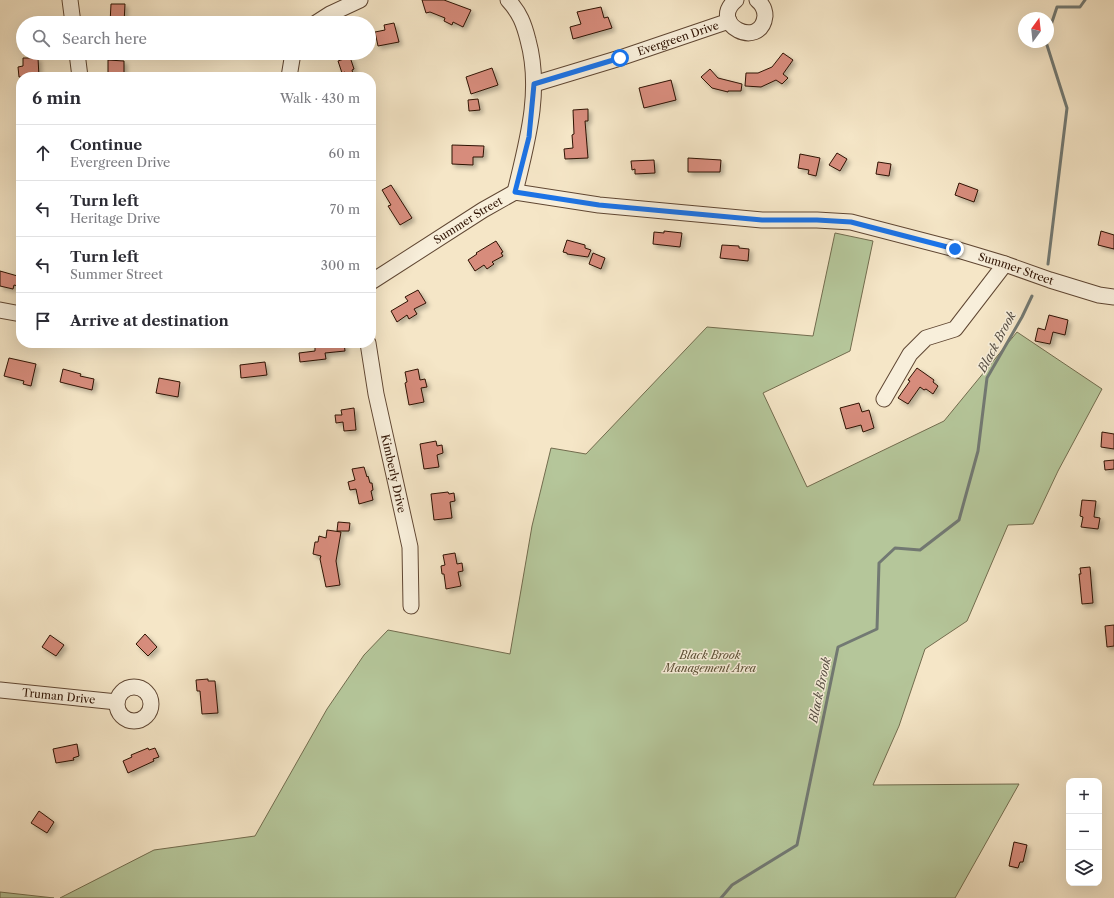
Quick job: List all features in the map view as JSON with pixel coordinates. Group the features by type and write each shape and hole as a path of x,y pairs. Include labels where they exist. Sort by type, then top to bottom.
{"street":[{"path":"70,0 72,16"},
{"path":"327,16 360,0"},
{"path":"508,0 524,22 533,58 534,84 529,137 515,192"},
{"name":"Evergreen Drive","path":"736,0 729,9 729,21 734,28 741,33 750,33 758,29 763,22 765,13 762,5 757,0"},
{"name":"Evergreen Drive","path":"534,84 620,58 729,21"},
{"path":"78,60 79,72"},
{"path":"290,72 292,60"},
{"name":"Summer Street","path":"376,279 483,210 515,192 599,205 762,220 817,220 851,222 1005,264 1092,293 1114,297"},
{"path":"884,399 910,354 926,338 955,329 1005,264"},
{"path":"0,310 16,313"},
{"name":"Kimberly Drive","path":"369,348 376,394 410,547 410,606"},
{"name":"Truman Drive","path":"0,690 117,702"}],"green space":[{"name":"Black Brook Management Area","path":"835,233 873,241 850,351 763,393 807,487 944,421 1017,332 1102,389 1058,471 1033,524 1008,525 967,621 925,649 899,726 873,785 1019,784 955,898 60,898 154,850 255,836 327,709 364,655 388,630 510,654 532,526 551,448 586,454 707,327 813,336"},
{"path":"0,892 54,898 0,898"}],"building":[{"path":"422,0 444,0 471,10 463,27 453,22 452,25 444,21 445,18 430,12 426,13"},
{"path":"111,4 125,4 124,16 110,16"},
{"path":"601,7 604,18 608,17 612,28 573,39 570,27 581,24 577,12"},
{"path":"394,23 399,42 378,46 376,32 385,30 384,25"},
{"path":"783,53 793,60 783,74 788,78 782,84 776,80 761,87 745,86 746,73 758,73 772,67"},
{"path":"23,60 38,60 39,72 18,72 18,67 23,66"},
{"path":"108,60 124,61 124,72 108,72"},
{"path":"351,60 354,69 352,70 353,72 342,72 338,61"},
{"path":"492,68 498,85 471,94 466,77"},
{"path":"710,69 718,78 742,84 741,91 728,92 712,88 701,77"},
{"path":"671,80 676,100 644,108 639,88"},
{"path":"478,99 480,110 469,111 468,100"},
{"path":"588,109 588,121 585,121 588,158 565,159 564,149 573,148 573,110"},
{"path":"452,145 484,146 483,157 473,157 473,165 452,164"},
{"path":"837,153 847,159 840,171 829,165"},
{"path":"800,154 820,158 816,176 808,174 809,170 798,168"},
{"path":"688,158 721,160 720,172 688,172"},
{"path":"654,160 655,173 635,174 635,169 632,170 631,161"},
{"path":"878,162 891,164 889,176 876,174"},
{"path":"959,183 978,190 974,202 955,195"},
{"path":"391,185 412,218 400,225 388,206 391,205 382,190"},
{"path":"664,231 682,233 680,247 653,244 654,232 664,233"},
{"path":"1101,231 1114,235 1114,249 1098,245"},
{"path":"567,240 585,245 585,248 591,250 588,257 563,252"},
{"path":"496,241 503,252 501,253 503,256 492,262 494,264 487,269 484,265 475,271 468,260 477,254 476,253"},
{"path":"722,245 739,246 739,248 749,249 748,261 720,258"},
{"path":"593,253 605,258 601,269 589,264"},
{"path":"0,271 16,276 16,286 14,285 13,289 0,286"},
{"path":"418,290 426,303 414,309 417,314 409,319 407,315 397,322 391,311 408,301 405,297"},
{"path":"1049,315 1068,320 1065,335 1053,332 1050,344 1035,341 1038,328 1045,330"},
{"path":"315,348 345,348 345,351 325,353 326,359 300,362 299,353 315,351"},
{"path":"9,358 36,364 31,386 23,384 24,381 4,376"},
{"path":"265,362 267,375 241,378 240,365"},
{"path":"917,368 934,380 933,382 938,386 933,394 920,387 908,404 898,398"},
{"path":"63,369 81,374 80,376 94,379 92,390 60,382"},
{"path":"418,369 420,380 425,379 427,387 421,388 424,402 409,405 405,383 407,382 405,372"},
{"path":"159,378 180,382 178,397 156,393"},
{"path":"859,403 862,412 869,410 874,428 863,432 861,425 846,429 840,408"},
{"path":"354,408 356,430 344,431 343,422 336,423 335,415 342,415 341,410"},
{"path":"1102,432 1114,434 1114,449 1101,447"},
{"path":"436,441 437,446 442,445 443,453 437,455 439,467 424,469 420,444"},
{"path":"1114,460 1114,469 1105,470 1104,461"},
{"path":"364,467 370,483 372,483 373,490 371,491 373,500 359,504 356,489 350,490 348,482 355,480 352,469"},
{"path":"448,492 449,494 454,493 455,501 450,502 452,518 434,520 431,494"},
{"path":"1082,500 1096,501 1094,517 1100,518 1098,529 1081,527 1083,517 1080,516"},
{"path":"338,522 350,523 349,531 337,531"},
{"path":"327,530 341,532 336,561 340,585 326,587 320,559 321,556 313,554 315,542 318,542 319,536 326,538"},
{"path":"455,553 457,564 462,563 463,571 458,572 461,586 446,589 444,574 442,574 441,566 445,565 443,555"},
{"path":"1090,567 1093,603 1082,604 1079,574 1081,574 1080,568"},
{"path":"1114,625 1114,646 1107,647 1105,626"},
{"path":"145,634 157,647 148,656 136,644"},
{"path":"50,635 64,645 56,656 42,647"},
{"path":"208,679 208,681 215,681 218,713 202,714 200,691 197,691 196,680"},
{"path":"77,744 79,756 73,758 74,760 56,763 53,749"},
{"path":"148,748 149,750 155,748 159,757 153,759 154,761 128,773 123,761 132,757 131,755"},
{"path":"39,811 54,822 47,833 31,823"},
{"path":"1014,842 1027,845 1023,862 1020,862 1018,868 1009,866"}],"waterway":[{"name":"Black Brook","path":"1054,16 1057,7 1080,7 1085,0"},
{"name":"Black Brook","path":"1048,48 1067,108 1048,264"},
{"name":"Black Brook","path":"721,898 732,885 797,845 838,647 877,629 879,563 895,548 920,550 959,520 978,451 987,378 1022,317 1032,296"}],"route":[{"path":"620,58 534,84 529,137 515,192 599,205 762,220 817,220 851,222 955,249"}]}
